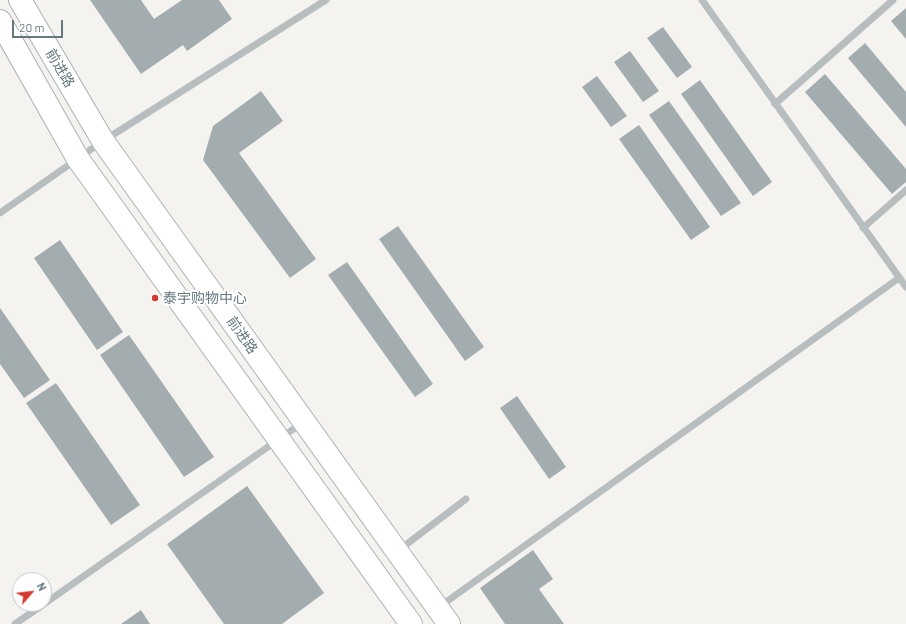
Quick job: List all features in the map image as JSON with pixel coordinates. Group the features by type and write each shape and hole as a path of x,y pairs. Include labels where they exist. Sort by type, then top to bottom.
{"main road":[{"name":"前进路","path":"20,0 103,141 443,616"},
{"name":"前进路","path":"0,21 78,159 412,624"}],"street":[{"path":"0,213 103,141 326,0"},
{"path":"702,0 906,287"},
{"path":"775,104 893,0"},
{"path":"863,228 906,190"},
{"path":"443,616 899,278"},
{"path":"52,598 304,422"},
{"path":"397,552 466,499"},
{"path":"15,624 32,612"}],"building":[{"path":"90,0 141,0 154,19 182,0 219,0 232,19 187,51 183,45 141,74"},
{"path":"906,8 906,39 891,21"},
{"path":"663,27 692,67 677,78 647,38"},
{"path":"865,43 906,92 906,127 848,58"},
{"path":"630,51 659,91 643,102 614,62"},
{"path":"825,74 906,169 906,182 892,194 805,92"},
{"path":"597,76 627,116 611,127 582,87"},
{"path":"700,80 772,182 753,196 681,94"},
{"path":"261,91 283,121 239,153 316,259 290,278 203,160 213,126"},
{"path":"669,101 741,203 721,216 649,115"},
{"path":"639,125 710,227 691,240 619,139"},
{"path":"398,226 484,347 465,361 379,239"},
{"path":"60,240 123,332 97,350 34,258"},
{"path":"347,262 433,384 415,397 328,275"},
{"path":"0,308 50,380 24,398 0,364"},
{"path":"129,335 214,457 184,477 100,355"},
{"path":"56,383 140,505 111,525 26,403"},
{"path":"517,396 566,467 549,479 500,408"},
{"path":"247,486 324,593 282,624 224,624 167,544"},
{"path":"533,550 553,579 539,589 564,624 505,624 480,588"},
{"path":"141,610 150,624 121,624"}],"place":[{"name":"泰宇购物中心","path":"155,298"}]}
